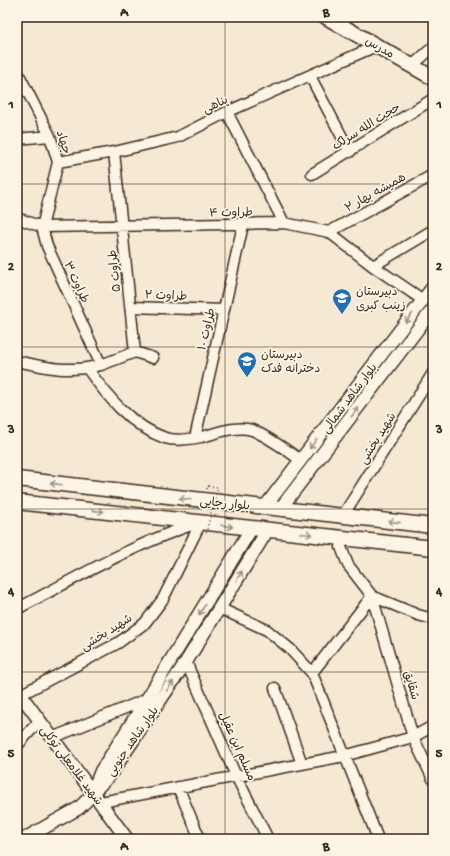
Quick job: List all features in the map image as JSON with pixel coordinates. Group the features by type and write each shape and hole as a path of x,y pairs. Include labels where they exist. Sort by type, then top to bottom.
{"main road":[{"name":"مدرس","path":"336,19 376,46 432,76"},
{"name":"بلوار رجایی","path":"17,479 342,517 433,526"},
{"name":"بلوار رجایی","path":"17,502 203,528 251,529 433,548"},
{"path":"251,529 264,508"},
{"path":"267,531 280,509"}],"street":[{"name":"پناهی","path":"58,162 114,152 178,136 227,112 376,46"},
{"path":"412,66 433,47"},
{"name":"جهاد","path":"17,71 50,136 58,162 42,227"},
{"path":"310,76 350,152"},
{"name":"حجت الله سرلک","path":"312,174 350,152 433,99"},
{"path":"227,112 284,223"},
{"path":"17,139 50,136"},
{"name":"طراوت ۵","path":"114,152 123,225 135,352"},
{"name":"همیشه بهار ۲","path":"329,232 433,175"},
{"name":"طراوت ۴","path":"17,218 42,227 243,225 284,223 329,232 373,266 423,300"},
{"name":"طراوت ۱۰","path":"195,438 243,225"},
{"name":"طراوت ۳","path":"42,227 46,246 101,365"},
{"path":"373,266 433,230"},
{"name":"بلوار شاهد شمالی","path":"264,508 433,287"},
{"name":"طراوت ۲","path":"131,307 223,310"},
{"name":"بلوار شاهد شمالی","path":"280,509 433,309"},
{"path":"17,360 53,370 87,368 101,365 135,352 153,358"},
{"path":"87,368 108,397 140,425 166,439 195,438 237,428 251,430 277,444 301,460"},
{"name":"شهید بخشی","path":"342,517 433,373"},
{"path":"17,609 89,571 166,534 203,528"},
{"name":"شهید بخشی","path":"19,693 118,643 145,623 163,599 203,528"},
{"name":"بلوار شاهد جنوبی","path":"93,791 101,771 148,699 251,529"},
{"name":"بلوار شاهد جنوبی","path":"93,791 109,776 186,662 267,531"},
{"path":"342,538 340,547 348,565 372,596 418,615 433,619"},
{"path":"312,673 372,596"},
{"name":"شقایق","path":"372,596 413,737 433,779"},
{"path":"219,608 267,630 290,649 312,673 378,839"},
{"name":"مسلم ابن عقیل","path":"186,662 236,776 268,839"},
{"path":"275,688 302,764"},
{"name":"شهید غلامعلی توکلی","path":"19,693 93,791 127,839"},
{"path":"52,738 148,699"},
{"path":"17,746 39,721"},
{"path":"101,802 344,756 413,737 433,726"},
{"path":"178,787 200,839"},
{"path":"24,839 79,808 91,796 93,791"}],"path":[{"path":"203,528 218,487 207,486"}],"place":[{"name":"دبیرستان زینب کبری","path":"342,315"},
{"name":"دبیرستان دخترانه فدک","path":"247,378"}]}
